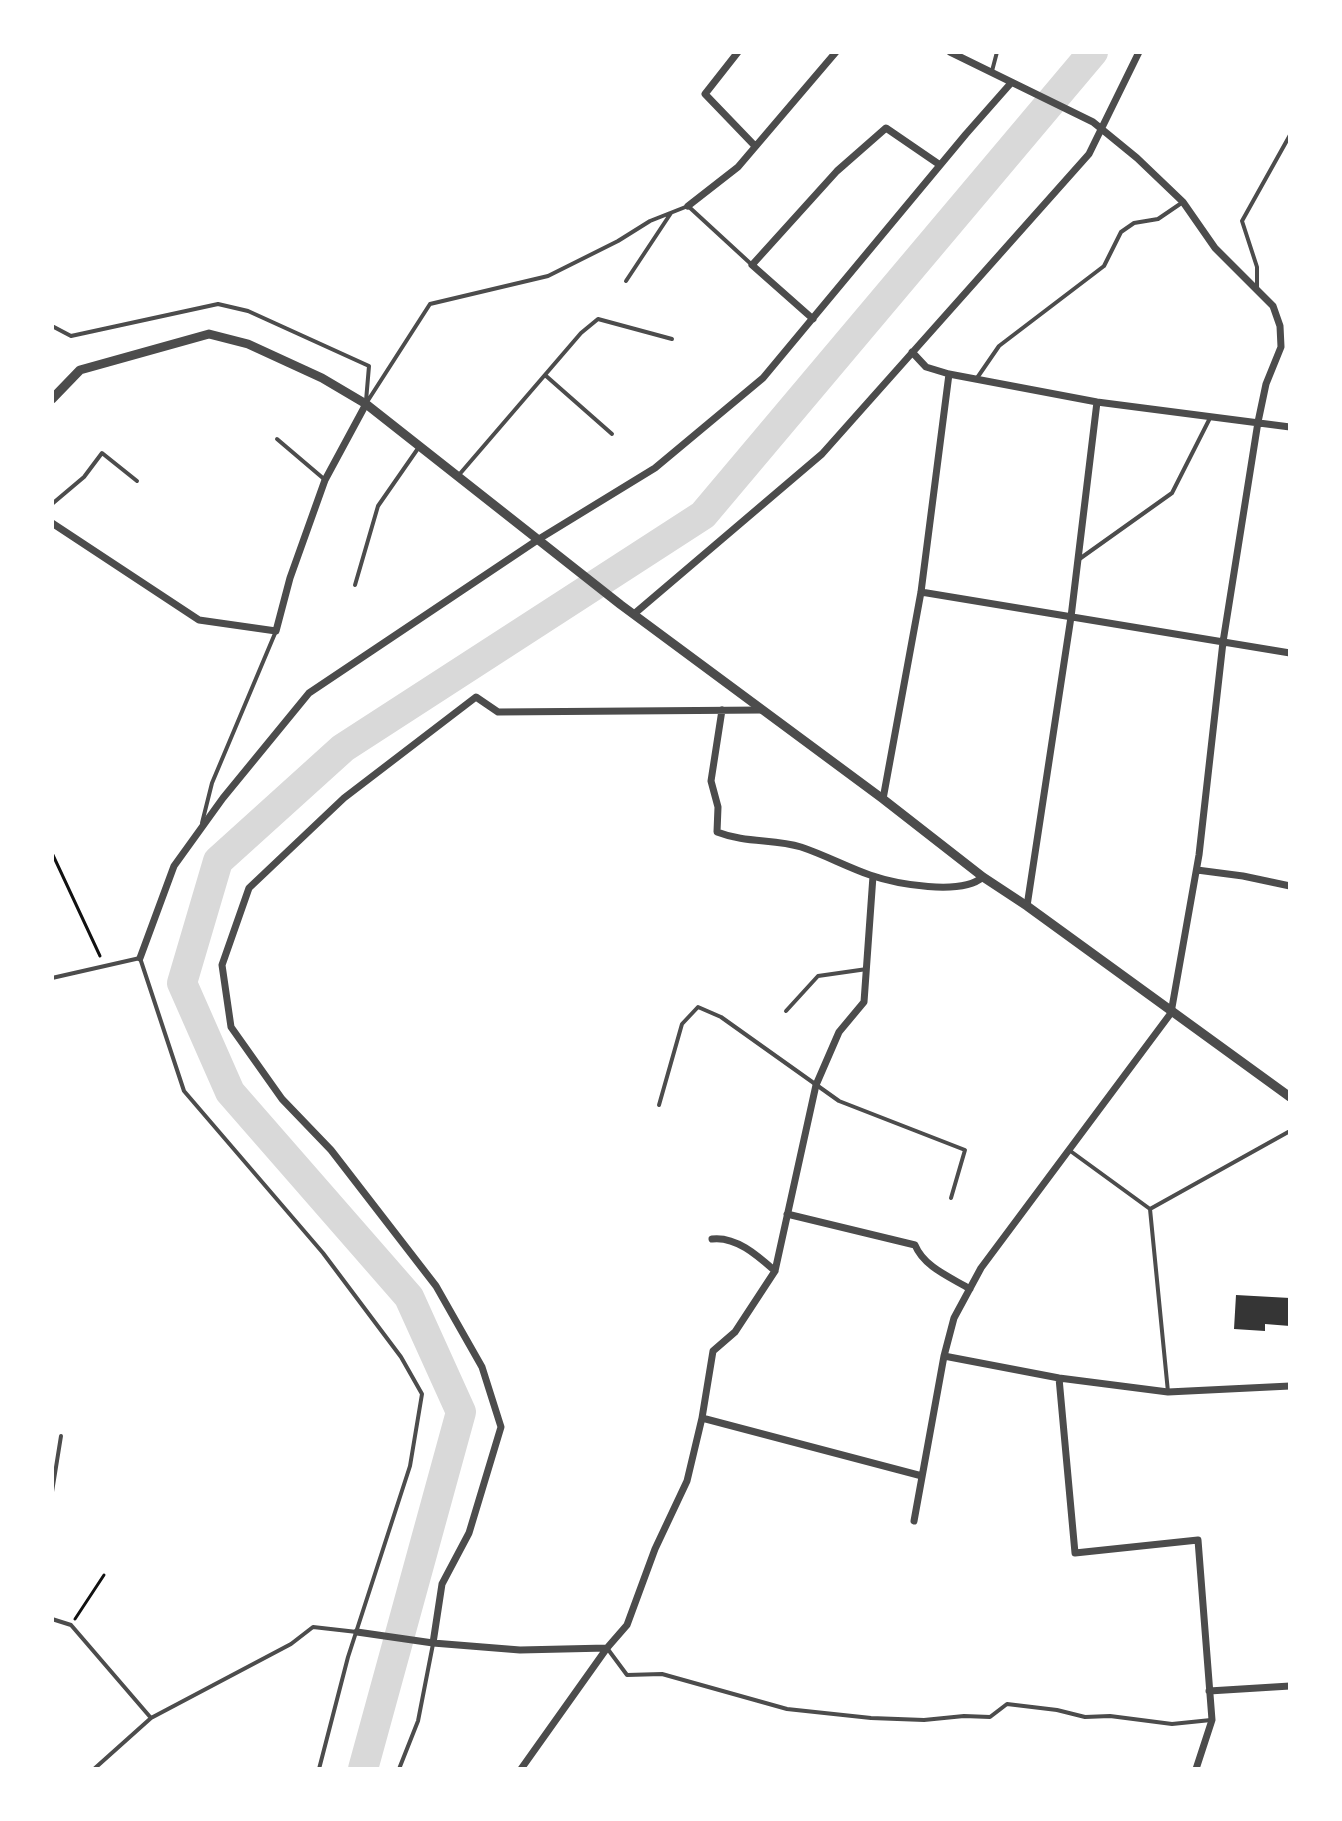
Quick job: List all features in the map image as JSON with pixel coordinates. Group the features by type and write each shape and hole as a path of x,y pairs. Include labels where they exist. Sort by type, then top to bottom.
{"street":[{"path":"738,52 705,94 755,146"},
{"path":"688,206 738,167 836,52"},
{"path":"914,1521 944,1356 954,1318 981,1268 1171,1013 1197,870 1223,642 1258,422 1266,384 1281,347 1280,326 1273,306 1215,248 1183,202 1102,129 950,52"},
{"path":"634,614 822,454 1089,154 1139,52"},
{"path":"140,958 174,866 309,693 539,539 655,468 763,378 1011,83"},
{"path":"813,319 752,265 837,171 886,128 940,165"},
{"path":"52,399 80,370 209,334 248,344 322,378 366,404 621,605 983,877 1290,1097"},
{"path":"912,352 926,367 949,374 1097,402 1290,427"},
{"path":"883,799 921,592 949,374"},
{"path":"1027,906 1071,617 1097,402"},
{"path":"52,523 199,620 276,631 290,578 325,480 366,404"},
{"path":"921,592 1290,653"},
{"path":"433,1643 442,1584 469,1533 501,1427 482,1367 436,1286 331,1150 282,1099 231,1027 222,965 249,888 344,798 476,697 498,712 763,710"},
{"path":"722,710 711,781 718,807 717,832 736,840 799,846 873,876 955,888 976,883 983,877"},
{"path":"1197,870 1290,886"},
{"path":"521,1769 607,1648 627,1625 655,1549 687,1481 713,1351 735,1332 775,1271 816,1085 839,1032 864,1002 873,876"},
{"path":"787,1214 915,1245 920,1256 970,1289"},
{"path":"712,1239 721,1238 755,1253 775,1271"},
{"path":"944,1356 1059,1378 1168,1392 1290,1386"},
{"path":"1059,1378 1075,1553 1198,1540 1212,1720 1196,1769"},
{"path":"702,1418 922,1476"},
{"path":"357,1632 433,1643 520,1650 607,1648"},
{"path":"1209,1691 1290,1686"}],"lane":[{"path":"992,73 997,52"},
{"path":"1257,290 1257,267 1242,221 1290,135"},
{"path":"977,378 999,346 1104,266 1121,232 1134,223 1158,219 1183,202"},
{"path":"366,404 430,304 548,276 650,221 688,206 752,265"},
{"path":"626,281 671,213"},
{"path":"52,326 71,336 218,304 248,311 369,366 366,404"},
{"path":"458,476 581,333 598,319 672,339"},
{"path":"545,375 612,434"},
{"path":"1077,561 1172,493 1211,416"},
{"path":"277,439 325,480"},
{"path":"355,585 378,506 420,446"},
{"path":"52,504 84,477 102,453 137,481"},
{"path":"200,830 212,783 276,631"},
{"path":"52,978 140,958 184,1091 323,1253 401,1357 422,1394 410,1466 357,1632 319,1769"},
{"path":"786,1011 818,976 867,969"},
{"path":"659,1105 682,1024 698,1007 721,1017 839,1101 965,1150 951,1198"},
{"path":"1150,1209 1290,1131"},
{"path":"1069,1150 1150,1209 1168,1392"},
{"path":"52,1492 61,1436"},
{"path":"52,1619 71,1625 151,1718"},
{"path":"94,1769 151,1718 291,1644 313,1627 357,1632"},
{"path":"399,1769 418,1721 433,1643"},
{"path":"607,1648 627,1675 662,1674 787,1709 924,1720 990,1717 1007,1704 1085,1717 1110,1716 1172,1724 1212,1720"}],"path":[{"path":"52,853 105,966"},
{"path":"71,1625 104,1575"}],"building":[{"path":"1236,1295 1290,1298 1290,1326 1265,1324 1265,1331 1234,1329"}],"waterway":[{"path":"363,1769 461,1412 409,1297 230,1092 182,983 218,861 343,748 703,515 1093,52"}]}
